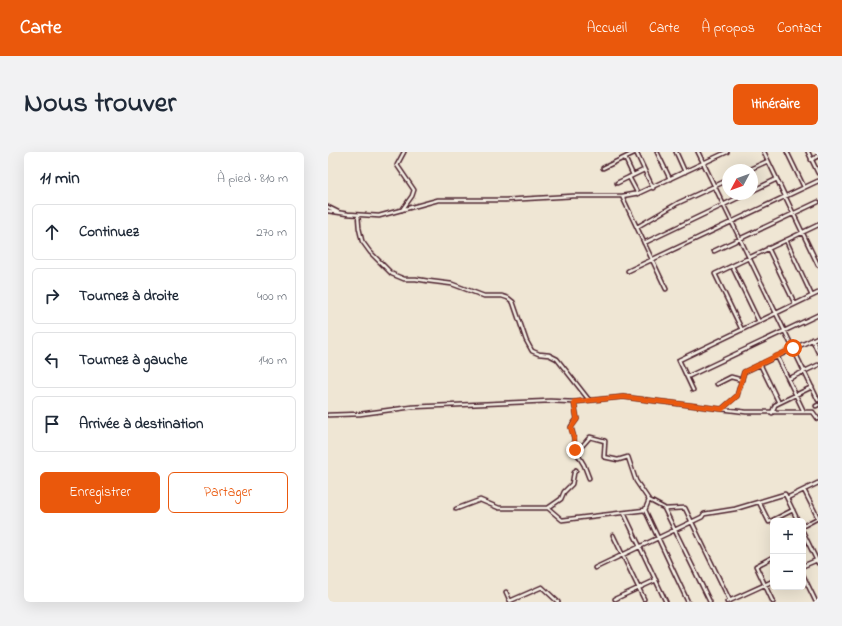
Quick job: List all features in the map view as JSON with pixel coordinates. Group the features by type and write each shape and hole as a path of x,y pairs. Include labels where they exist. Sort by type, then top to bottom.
{"street":[{"path":"402,210 412,196 414,190 397,164 404,152"},
{"path":"603,168 636,152 653,188"},
{"path":"657,152 670,179"},
{"path":"676,152 685,172"},
{"path":"698,152 818,400"},
{"path":"328,211 378,216 438,200 505,200 573,196 622,196 638,194 727,152"},
{"path":"764,152 818,265"},
{"path":"787,152 804,188"},
{"path":"808,152 818,174"},
{"path":"811,160 818,156"},
{"path":"625,158 633,175"},
{"path":"758,165 768,160"},
{"path":"617,183 644,170"},
{"path":"629,177 638,194"},
{"path":"758,188 777,179"},
{"path":"628,271 818,181"},
{"path":"637,227 678,203 722,183"},
{"path":"622,196 666,289"},
{"path":"644,243 733,200"},
{"path":"714,252 818,202"},
{"path":"328,207 338,212"},
{"path":"358,215 362,241 370,252 392,274 404,279 416,278 452,284 484,296 502,296 513,302 526,340 532,351 538,354 549,355 557,359 589,401"},
{"path":"742,330 715,274 818,225"},
{"path":"786,240 812,296"},
{"path":"768,248 795,304"},
{"path":"732,266 759,322"},
{"path":"693,390 679,360 818,293"},
{"path":"687,377 818,315"},
{"path":"722,409 737,396 744,372 818,336"},
{"path":"812,339 818,352"},
{"path":"777,356 804,412"},
{"path":"760,364 779,403"},
{"path":"788,379 818,365"},
{"path":"717,384 731,377 742,380"},
{"path":"772,413 775,405 812,387"},
{"path":"328,415 360,414 412,407 550,401 574,402 623,397 746,412 813,412 818,419"},
{"path":"574,402 577,419 571,428 575,450 584,465 589,478"},
{"path":"575,450 583,445 590,437 605,441 604,457 618,460 628,457 636,481 649,500 665,509 686,508 729,601 770,582"},
{"path":"456,508 480,500 499,508 548,508 561,499 564,492 572,484 576,470"},
{"path":"787,498 818,483"},
{"path":"804,490 818,518 806,524"},
{"path":"595,568 692,522 702,517 704,514 736,509 785,494 797,518"},
{"path":"649,500 645,510 688,602"},
{"path":"759,502 769,522 793,510"},
{"path":"548,508 562,520 645,510"},
{"path":"665,509 710,602"},
{"path":"624,513 666,602"},
{"path":"613,534 644,599"},
{"path":"806,538 818,561 806,565"},
{"path":"770,559 756,566 773,602"},
{"path":"615,599 656,580"},
{"path":"806,581 816,602"},
{"path":"506,592 510,602 542,587 557,602"}],"route":[{"path":"575,450 571,428 577,419 574,402 623,397 722,409 737,396 744,372 793,348"}]}
